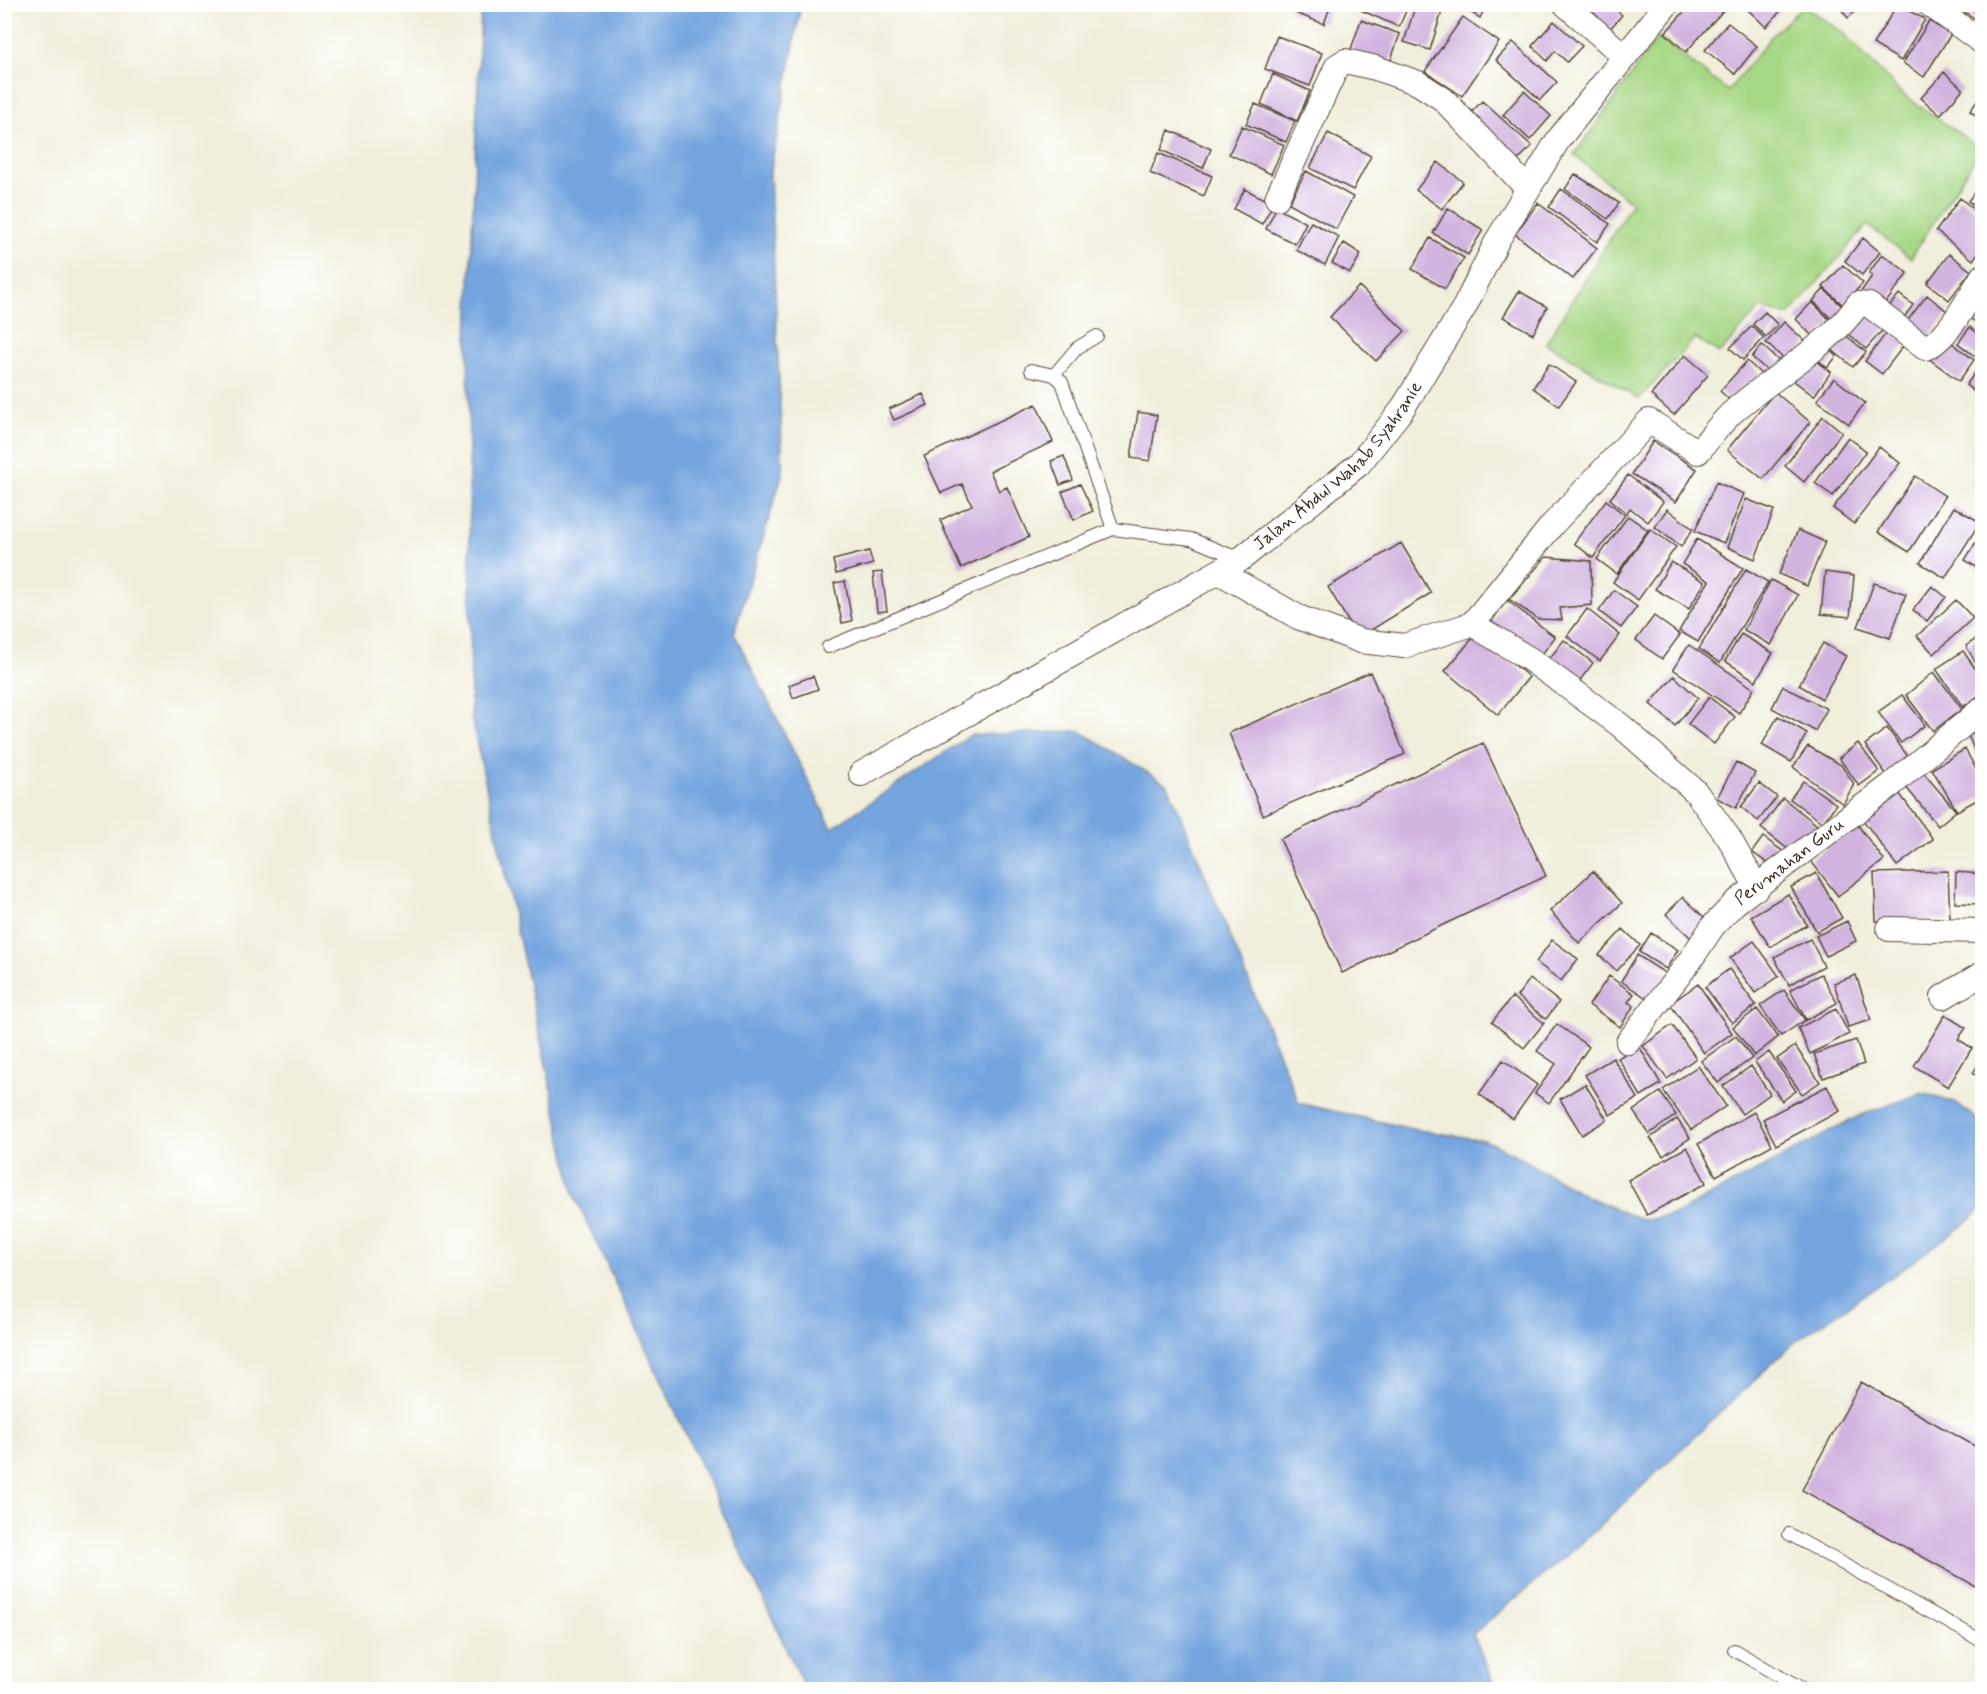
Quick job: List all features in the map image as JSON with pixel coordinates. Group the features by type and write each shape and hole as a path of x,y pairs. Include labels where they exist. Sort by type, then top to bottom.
{"street":[{"path":"1565,4 1624,56"},
{"name":"Jalan Abdul Wahab Syahranie","path":"861,774 1241,559 1359,464 1401,411 1465,306 1498,238 1558,140 1667,4"},
{"path":"1929,4 1983,42"},
{"path":"1277,198 1337,66 1345,62 1376,68 1418,83 1443,99 1527,189"},
{"path":"1219,572 1298,617 1361,641 1404,646 1472,624 1554,524 1649,421 1698,452 1735,411 1783,374 1848,318 1858,304 1869,305 1925,348 1933,345 1945,334 1983,277"},
{"path":"1472,624 1531,660 1620,725 1695,791 1729,838 1757,888"},
{"name":"Perumahan Guru","path":"1628,1042 1689,962 1713,926 1735,903 1890,786 1983,709"},
{"path":"1889,929 1983,931"},
{"path":"1943,997 1983,974"}],"lane":[{"path":"1054,375 1077,348 1097,336"},
{"path":"1031,370 1054,375 1062,382 1113,529"},
{"path":"828,647 1113,529 1191,539 1241,559"},
{"path":"1789,1534 1983,1641"},
{"path":"1734,1650 1803,1689"}],"green space":[{"path":"1803,6 1841,31 1901,93 1981,149 1911,258 1867,225 1788,316 1761,307 1720,353 1695,338 1639,399 1546,343 1632,203 1574,155 1658,37 1728,91 1770,38"}],"water":[{"path":"481,5 801,5 770,173 783,472 734,633 832,828 971,735 1080,731 1168,785 1299,1103 1412,1129 1484,1140 1510,1152 1586,1196 1645,1220 1676,1214 1859,1116 1922,1093 1955,1103 1980,1121 1982,1128 1981,1209 1966,1223 1893,1276 1795,1342 1584,1541 1473,1634 1496,1689 805,1689 574,1195 471,716 468,336"}],"building":[{"path":"1293,4 1331,4 1324,24 1290,11"},
{"path":"1355,4 1409,4 1399,27 1354,7"},
{"path":"1416,4 1444,5 1430,50 1404,42"},
{"path":"1456,4 1487,4 1480,18"},
{"path":"1575,4 1609,4 1622,15 1608,31"},
{"path":"1691,4 1729,4 1686,52 1665,33"},
{"path":"1837,4 1864,4 1848,18"},
{"path":"1951,4 1982,4 1982,23"},
{"path":"1748,5 1786,5 1766,27 1745,7"},
{"path":"1897,5 1925,19 1901,61 1873,44"},
{"path":"1463,17 1499,42 1462,96 1425,71"},
{"path":"1361,20 1400,34 1389,65 1350,52"},
{"path":"1554,21 1582,46 1567,62 1555,51 1547,61 1532,46"},
{"path":"1929,21 1951,34 1924,77 1903,63"},
{"path":"1728,23 1757,46 1735,74 1705,50"},
{"path":"1277,36 1322,53 1310,86 1265,69"},
{"path":"1513,42 1557,82 1540,100 1496,60"},
{"path":"1944,72 1963,89 1940,115 1921,98"},
{"path":"1273,74 1310,91 1297,121 1261,104"},
{"path":"1524,91 1551,116 1530,140 1503,115"},
{"path":"1982,94 1982,120 1970,111"},
{"path":"1482,101 1532,146 1517,161 1468,116"},
{"path":"1255,104 1295,121 1286,142 1246,124"},
{"path":"1242,126 1284,145 1271,174 1229,154"},
{"path":"1169,130 1211,149 1203,168 1161,150"},
{"path":"1328,133 1371,156 1353,190 1310,168"},
{"path":"1158,153 1212,176 1204,196 1150,173"},
{"path":"1438,162 1463,182 1442,209 1416,190"},
{"path":"1306,171 1353,197 1336,229 1289,203"},
{"path":"1575,174 1619,203 1608,219 1565,189"},
{"path":"1982,182 1982,212 1968,201"},
{"path":"1245,189 1273,204 1262,224 1234,209"},
{"path":"1561,189 1610,224 1597,242 1549,207"},
{"path":"1960,198 1982,216 1982,247 1973,260 1936,231"},
{"path":"1538,203 1597,248 1573,279 1515,234"},
{"path":"1276,208 1306,223 1295,244 1266,229"},
{"path":"1448,208 1483,230 1468,255 1433,233"},
{"path":"1311,222 1339,237 1325,265 1296,250"},
{"path":"1430,238 1464,258 1445,289 1412,269"},
{"path":"1863,238 1880,252 1862,275 1845,261"},
{"path":"1344,243 1361,254 1350,273 1332,263"},
{"path":"1882,254 1908,273 1881,309 1860,293 1872,276 1869,273"},
{"path":"1949,254 1971,271 1949,300 1927,283"},
{"path":"1843,265 1863,283 1843,305 1823,287"},
{"path":"1359,286 1405,331 1376,361 1330,317"},
{"path":"1824,289 1848,312 1837,324 1813,301"},
{"path":"1519,291 1547,307 1533,334 1503,317"},
{"path":"1899,294 1913,305 1900,323 1885,312"},
{"path":"1927,295 1948,312 1926,341 1905,324"},
{"path":"1982,301 1982,327 1970,318"},
{"path":"1812,302 1832,322 1815,339 1796,319"},
{"path":"1865,306 1887,325 1866,349 1844,330"},
{"path":"1765,312 1778,325 1766,337 1753,324"},
{"path":"1784,322 1807,343 1790,364 1766,343"},
{"path":"1752,326 1764,338 1743,360 1730,348"},
{"path":"1891,327 1908,340 1882,374 1865,361"},
{"path":"1970,327 1982,337 1981,361 1958,343"},
{"path":"1838,329 1866,352 1853,367 1825,344"},
{"path":"1944,337 1974,360 1959,381 1928,358"},
{"path":"1822,343 1837,356 1827,368 1812,354"},
{"path":"1762,345 1783,365 1773,376 1752,357"},
{"path":"1685,355 1708,375 1674,415 1651,395"},
{"path":"1812,357 1831,372 1814,396 1794,381"},
{"path":"1747,361 1761,374 1734,404 1720,391"},
{"path":"1982,363 1982,398 1966,385"},
{"path":"1549,364 1576,382 1559,406 1533,388"},
{"path":"1834,378 1865,403 1849,424 1817,400"},
{"path":"1775,392 1810,422 1763,479 1727,450"},
{"path":"923,394 928,405 894,420 889,409"},
{"path":"1036,404 1053,442 990,471 999,491 1007,487 1029,537 961,568 940,520 972,505 962,484 941,493 924,456"},
{"path":"1138,412 1157,415 1150,461 1131,458"},
{"path":"1823,416 1842,432 1804,482 1785,466"},
{"path":"1848,437 1866,451 1833,496 1815,483"},
{"path":"1653,441 1697,469 1676,502 1632,474"},
{"path":"1879,447 1900,463 1854,524 1833,508"},
{"path":"1064,456 1073,480 1060,485 1051,461"},
{"path":"1628,475 1663,502 1648,522 1630,508 1627,513 1610,499"},
{"path":"1915,476 1945,496 1909,552 1878,532"},
{"path":"1716,482 1744,494 1724,543 1695,531"},
{"path":"1080,484 1093,511 1074,520 1062,492"},
{"path":"1746,499 1774,510 1755,559 1727,547"},
{"path":"1606,500 1625,515 1593,558 1574,543"},
{"path":"1954,507 1980,522 1945,578 1920,563"},
{"path":"1667,509 1693,529 1681,547 1655,527"},
{"path":"1628,516 1648,530 1617,574 1597,559"},
{"path":"1650,529 1676,547 1638,600 1613,582"},
{"path":"1798,530 1825,542 1807,586 1779,574"},
{"path":"1982,532 1982,571 1965,560"},
{"path":"1697,539 1743,568 1698,642 1679,631 1709,581 1682,564"},
{"path":"1401,543 1431,593 1358,638 1328,587"},
{"path":"869,551 873,564 836,574 833,560"},
{"path":"1546,557 1591,561 1592,605 1560,608 1562,620 1538,619 1509,599"},
{"path":"1671,562 1705,582 1689,609 1655,589"},
{"path":"1746,569 1768,582 1720,663 1699,649"},
{"path":"882,572 887,611 877,612 873,573"},
{"path":"1825,572 1854,576 1850,617 1821,614"},
{"path":"1771,580 1798,595 1771,645 1744,630"},
{"path":"845,581 852,621 842,623 834,583"},
{"path":"1874,583 1906,594 1890,638 1858,627"},
{"path":"1932,586 1946,597 1927,621 1913,610"},
{"path":"1614,590 1637,607 1621,628 1599,611"},
{"path":"1507,600 1555,637 1536,662 1488,626"},
{"path":"1956,600 1973,618 1934,654 1917,636"},
{"path":"1587,609 1620,635 1600,661 1567,636"},
{"path":"1654,616 1680,635 1662,659 1636,640"},
{"path":"1477,633 1529,677 1498,715 1445,671"},
{"path":"1741,634 1773,653 1756,681 1725,661"},
{"path":"1982,635 1982,674 1966,646"},
{"path":"1564,640 1593,663 1575,687 1545,664"},
{"path":"1823,643 1846,656 1822,699 1799,685"},
{"path":"1689,645 1754,689 1739,713 1673,669"},
{"path":"1963,651 1982,678 1982,693 1963,707 1936,669"},
{"path":"1370,672 1405,754 1263,815 1229,733"},
{"path":"1934,672 1962,709 1933,731 1906,695"},
{"path":"813,676 818,689 793,698 789,685"},
{"path":"1674,676 1698,698 1675,726 1650,704"},
{"path":"1783,686 1827,709 1815,731 1772,708"},
{"path":"1902,695 1925,725 1901,743 1878,712"},
{"path":"1709,697 1735,717 1714,744 1688,724"},
{"path":"1778,716 1807,733 1791,762 1762,745"},
{"path":"1887,728 1909,758 1886,774 1865,745"},
{"path":"1982,729 1982,769 1968,735"},
{"path":"1483,743 1546,876 1342,973 1280,839"},
{"path":"1858,743 1879,771 1859,786 1839,758"},
{"path":"1808,746 1841,765 1854,784 1843,804 1793,767"},
{"path":"1965,749 1982,780 1982,797 1957,811 1932,769"},
{"path":"1736,762 1755,773 1736,808 1717,798"},
{"path":"1922,771 1956,811 1938,826 1905,786"},
{"path":"1803,781 1836,804 1823,823 1790,799"},
{"path":"1759,783 1777,797 1758,821 1741,807"},
{"path":"1899,793 1933,839 1897,866 1863,820"},
{"path":"1783,798 1817,825 1794,854 1761,828"},
{"path":"1857,824 1884,860 1838,896 1810,860"},
{"path":"1763,837 1788,855 1777,870 1752,852"},
{"path":"1593,871 1622,903 1579,943 1550,911"},
{"path":"1948,871 1950,919 1876,921 1874,873"},
{"path":"1956,872 1982,874 1982,904 1955,903"},
{"path":"1816,873 1842,918 1817,932 1791,887"},
{"path":"1788,894 1807,925 1770,947 1751,916"},
{"path":"1683,897 1708,921 1692,939 1666,914"},
{"path":"1847,921 1856,941 1826,956 1816,936"},
{"path":"1623,929 1640,945 1617,971 1599,955"},
{"path":"1651,933 1678,950 1666,969 1639,952"},
{"path":"1810,939 1824,966 1789,985 1774,957"},
{"path":"1552,940 1578,959 1561,981 1536,962"},
{"path":"1754,941 1779,976 1755,993 1730,958"},
{"path":"1637,955 1668,975 1651,1001 1621,981"},
{"path":"1729,969 1756,1005 1732,1023 1705,987"},
{"path":"1821,974 1837,1003 1806,1020 1790,990"},
{"path":"1856,975 1871,1020 1848,1027 1834,983"},
{"path":"1609,976 1634,994 1628,1002 1634,1006 1620,1027 1589,1005"},
{"path":"1530,979 1559,1002 1546,1019 1517,996"},
{"path":"1698,984 1732,1033 1704,1053 1670,1004"},
{"path":"1784,990 1805,1020 1781,1036 1760,1006"},
{"path":"1512,997 1544,1023 1524,1048 1492,1022"},
{"path":"1757,1009 1778,1037 1754,1056 1733,1027"},
{"path":"1836,1009 1849,1034 1810,1054 1798,1028"},
{"path":"1945,1015 1966,1028 1958,1039 1972,1048 1948,1087 1914,1066"},
{"path":"1557,1024 1589,1047 1549,1103 1535,1093 1556,1064 1537,1051"},
{"path":"1672,1025 1696,1058 1667,1079 1643,1046"},
{"path":"1736,1036 1752,1058 1718,1083 1701,1061"},
{"path":"1856,1040 1864,1064 1823,1078 1814,1054"},
{"path":"1639,1046 1661,1084 1641,1096 1618,1058"},
{"path":"1795,1046 1820,1082 1802,1094 1777,1059"},
{"path":"1769,1052 1796,1091 1782,1101 1755,1062"},
{"path":"1613,1058 1638,1098 1610,1115 1585,1075"},
{"path":"1982,1059 1982,1080 1973,1073"},
{"path":"1503,1060 1537,1085 1513,1119 1479,1094"},
{"path":"1698,1066 1726,1106 1691,1130 1663,1090"},
{"path":"1751,1066 1770,1094 1742,1114 1723,1086"},
{"path":"1585,1084 1607,1120 1582,1135 1560,1099"},
{"path":"1827,1086 1840,1111 1776,1145 1763,1119"},
{"path":"1660,1092 1676,1115 1649,1134 1633,1111"},
{"path":"1754,1112 1772,1145 1716,1176 1698,1144"},
{"path":"1677,1119 1690,1138 1663,1156 1650,1138"},
{"path":"1687,1147 1706,1183 1647,1215 1628,1180"},
{"path":"1861,1382 1982,1450 1982,1577 1977,1587 1802,1490"}]}
